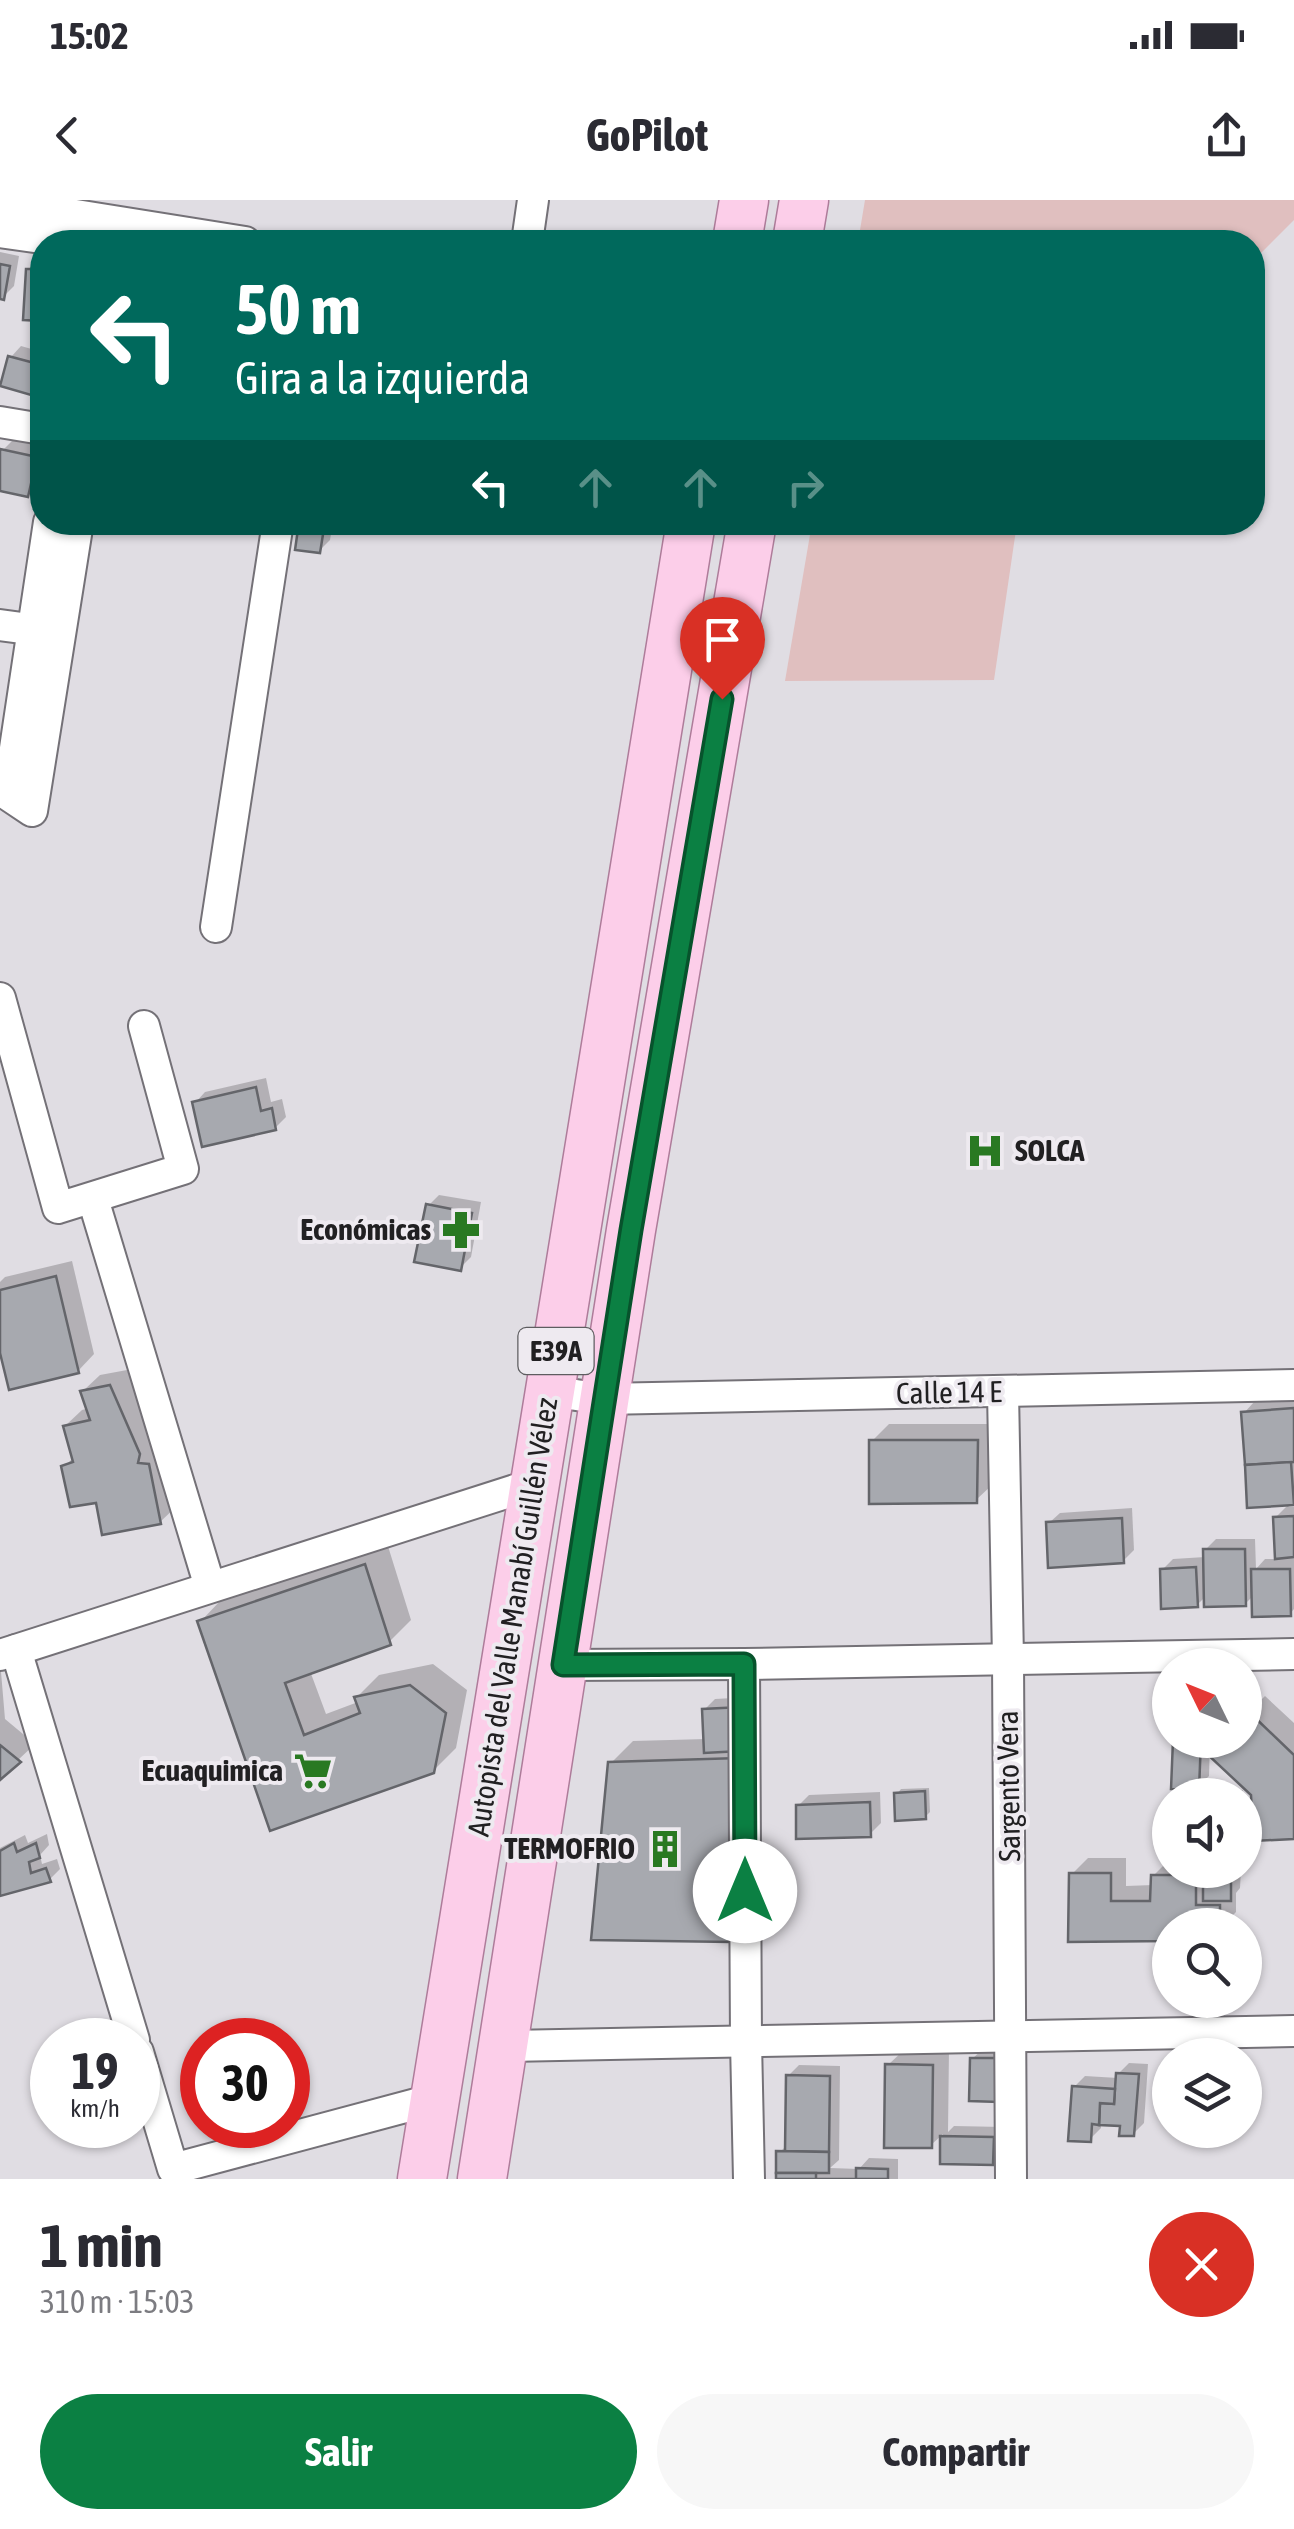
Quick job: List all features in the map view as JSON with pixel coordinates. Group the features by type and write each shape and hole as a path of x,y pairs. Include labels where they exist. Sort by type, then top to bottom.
{"main road":[{"path":"738,230 744,200"},
{"path":"799,230 804,200"},
{"name":"Autopista del Valle Manabí Guillén Vélez","path":"422,2179 689,535"},
{"name":"Autopista del Valle Manabí Guillén Vélez","path":"482,2179 603,1400 750,535"},
{"path":"662,700 722,699"}],"street":[{"path":"529,230 533,200"},
{"path":"0,202 170,230"},
{"path":"0,232 30,236"},
{"path":"0,422 30,427"},
{"path":"46,632 49,535"},
{"path":"46,632 74,535"},
{"path":"216,927 276,535"},
{"path":"0,625 46,632"},
{"path":"0,998 58,1208 183,1169 144,1026"},
{"path":"93,1198 210,1587"},
{"name":"Calle 14 E","path":"549,1391 603,1400 1294,1386"},
{"name":"Sargento Vera","path":"1003,1392 1011,2179"},
{"path":"127,2018 8,1652 534,1484"},
{"path":"563,1665 1294,1654"},
{"path":"744,1664 748,2179"},
{"path":"503,2046 1294,2031"},
{"path":"160,2126 173,2169 436,2099"}],"shaded area":[{"path":"865,200 1294,200 1294,220 1265,249 1265,230 860,230"},
{"path":"810,535 1015,535 994,680 785,681"}],"building":[{"path":"0,264 10,266 4,300 0,299"},
{"path":"26,269 30,269 30,320 23,320"},
{"path":"8,356 30,362 30,395 0,386"},
{"path":"0,449 30,455 28,497 0,491"},
{"path":"297,535 323,535 320,553 295,550"},
{"path":"256,1087 261,1111 272,1108 276,1130 202,1147 192,1102"},
{"path":"426,1204 472,1213 461,1271 414,1262"},
{"path":"56,1276 79,1373 9,1390 0,1353 0,1290"},
{"path":"110,1385 140,1454 138,1463 149,1464 161,1524 102,1535 96,1503 70,1507 61,1466 73,1462 63,1426 90,1420 80,1391"},
{"path":"1294,1408 1294,1462 1245,1465 1241,1412"},
{"path":"869,1440 978,1440 977,1503 869,1504"},
{"path":"1291,1462 1294,1505 1247,1508 1245,1465"},
{"path":"1294,1516 1294,1557 1275,1559 1273,1517"},
{"path":"1122,1518 1124,1563 1048,1568 1046,1522"},
{"path":"1203,1549 1245,1549 1246,1606 1204,1607"},
{"path":"365,1564 391,1645 285,1683 304,1735 360,1713 354,1697 410,1685 446,1713 434,1773 270,1831 197,1621"},
{"path":"1196,1567 1198,1607 1161,1609 1160,1569"},
{"path":"1251,1569 1290,1569 1291,1616 1252,1617"},
{"path":"742,1707 741,1751 704,1753 702,1709"},
{"path":"1262,1724 1294,1755 1294,1839 1262,1841 1262,1778 1233,1778 1211,1758 1262,1758"},
{"path":"0,1745 21,1762 0,1780"},
{"name":"TERMOFRIO","path":"739,1758 729,1849 731,1942 591,1940 608,1762"},
{"path":"1172,1758 1200,1758 1199,1778 1171,1778"},
{"path":"925,1791 926,1819 895,1821 894,1793"},
{"path":"870,1802 871,1837 796,1839 796,1805"},
{"path":"14,1843 17,1852 36,1843 40,1858 29,1862 31,1873 46,1868 51,1882 0,1896 0,1851"},
{"path":"1069,1873 1111,1873 1111,1901 1150,1901 1152,1875 1152,1888 1196,1888 1196,1905 1220,1905 1152,1908 1152,1941 1068,1942"},
{"path":"1203,1888 1231,1888 1231,1901 1203,1901"},
{"path":"970,2058 1000,2058 999,2102 969,2101"},
{"path":"885,2064 933,2065 932,2148 884,2148"},
{"path":"1116,2073 1139,2074 1134,2136 1119,2136 1120,2126 1099,2125 1100,2103 1114,2104"},
{"path":"786,2075 830,2076 829,2152 785,2151"},
{"path":"1072,2086 1115,2089 1114,2104 1100,2103 1099,2125 1092,2124 1091,2142 1068,2141"},
{"path":"940,2136 994,2137 993,2165 940,2164"},
{"path":"776,2151 829,2152 829,2173 776,2173"},
{"path":"856,2168 888,2169 888,2179 856,2179"},
{"path":"776,2173 816,2173 816,2179 776,2179"}],"place":[{"name":"SOLCA","path":"985,1151"},
{"name":"Económicas","path":"461,1230"},
{"name":"Ecuaquimica","path":"313,1771"},
{"name":"TERMOFRIO","path":"665,1849"}],"route":[{"path":"722,699 603,1400 563,1665 744,1664 745,1891"}]}
